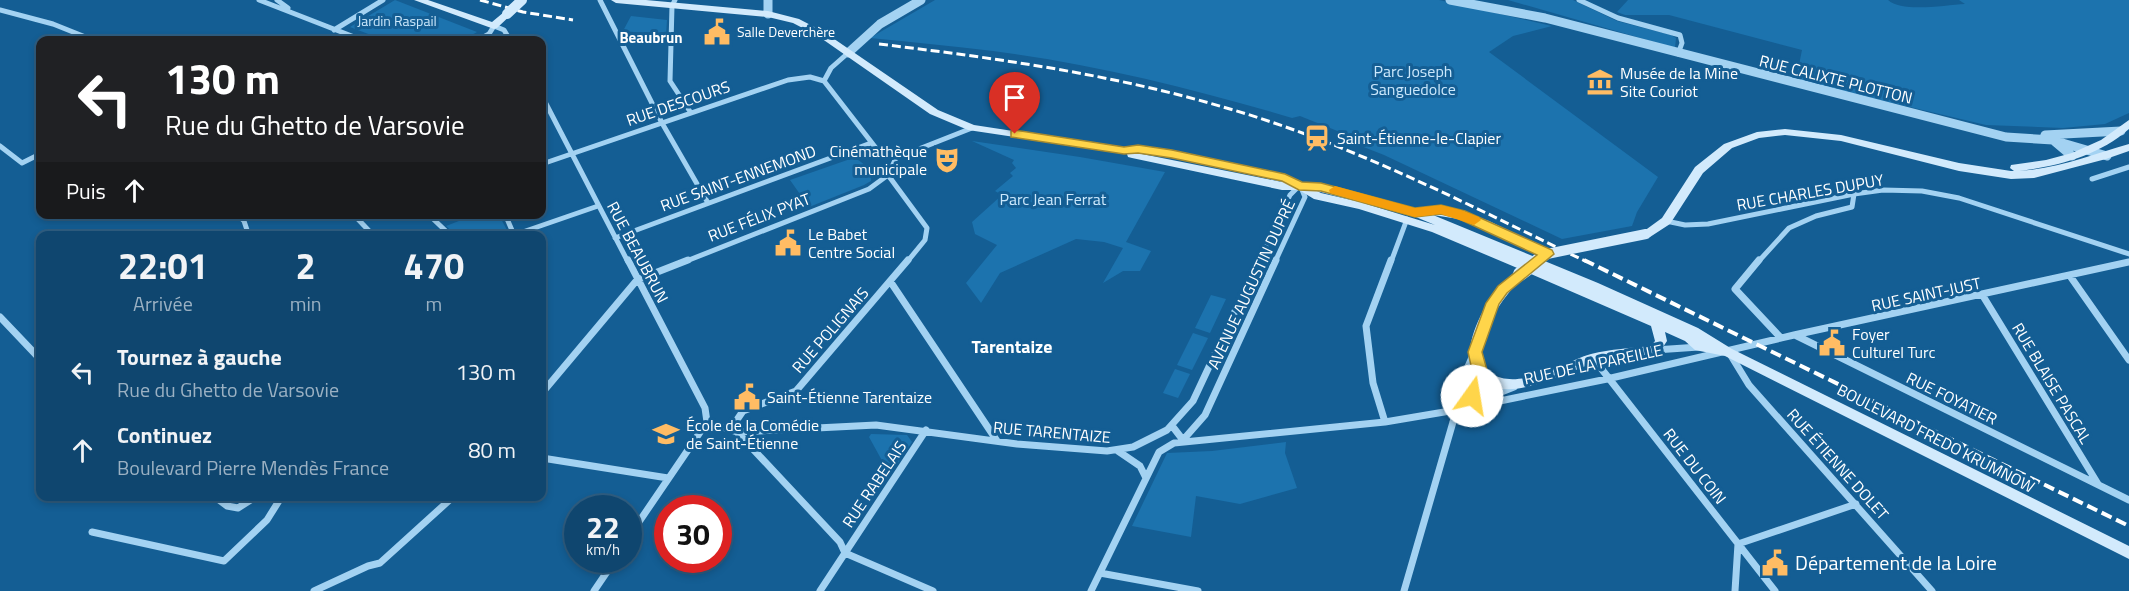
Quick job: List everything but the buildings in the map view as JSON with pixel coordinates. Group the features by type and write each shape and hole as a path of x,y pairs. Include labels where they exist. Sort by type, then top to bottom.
{"main road":[{"path":"419,0 494,26 522,0"},
{"path":"616,0 674,3 768,14 796,21 821,34 934,112 972,128 1124,150 1135,156 1157,161 1282,186 1299,186 1318,196 1411,216 1629,302 1694,331 1728,352"},
{"path":"1990,170 2028,166 2087,152 2126,128"},
{"path":"1479,370 1475,352 1493,303 1503,289 1520,274 1547,254 1646,234 1666,221 1699,170 1728,146 1757,135 1785,132 1841,138 1959,167 2011,175 2034,174 2107,156 2129,147"},
{"path":"1411,216 1441,210 1461,214 1547,254"},
{"path":"1411,216 1436,229 1657,322 1700,347 1728,352"},
{"path":"1655,350 1660,341 1657,322"},
{"name":"RUE DE LA PAREILLE","path":"1479,370 1497,384 1515,386 1593,358 1655,350"},
{"name":"BOULEVARD FREDO KRUMNOW","path":"1728,352 2129,553"}],"street":[{"path":"259,0 351,36"},
{"path":"277,0 305,18"},
{"path":"334,30 383,0"},
{"path":"600,0 662,123 708,203"},
{"path":"768,0 768,14"},
{"path":"921,0 880,24 831,68 824,81 879,152 896,158 972,128"},
{"name":"RUE CALIXTE PLOTTON","path":"1450,0 1545,18 2006,137 2053,140 2087,152 2107,156"},
{"path":"1579,0 1618,18 1680,35 1682,43 1678,54"},
{"path":"674,3 670,81 691,113"},
{"path":"0,10 53,24 83,36"},
{"path":"485,36 494,26 504,30 508,36"},
{"name":"RUE DESCOURS","path":"546,163 799,77 810,76 824,81"},
{"name":"RUE BEAUBRUN","path":"546,103 705,408 706,422"},
{"name":"RUE CALIXTE PLOTTON","path":"2006,137 2126,128"},
{"path":"2053,140 2072,156"},
{"name":"RUE SAINT-ENNEMOND","path":"615,238 871,143"},
{"path":"0,146 22,163 36,156"},
{"path":"888,175 896,158"},
{"path":"2092,179 2129,167"},
{"name":"RUE FÉLIX PYAT","path":"637,280 869,189 888,175"},
{"name":"RUE POLIGNAIS","path":"734,431 743,411 796,391 925,240 927,228 888,175"},
{"name":"AVENUE AUGUSTIN DUPRÉ","path":"1173,427 1193,401 1290,195 1299,186 1305,198 1206,415 1183,440"},
{"name":"RUE CHARLES DUPUY","path":"1666,221 1685,225 1708,224 1854,194 1884,190 1922,191 1959,198 2129,254"},
{"path":"1781,338 1735,289 1736,285 1789,228 1802,220 1852,207 1854,194"},
{"path":"526,231 598,206"},
{"path":"1385,422 1373,382 1366,326 1411,216"},
{"path":"433,219 447,231"},
{"name":"RUE SAINT-JUST","path":"1728,352 1794,335 1983,296 2129,262"},
{"path":"2070,276 2129,360"},
{"path":"546,388 637,280"},
{"path":"890,281 997,441"},
{"name":"RUE BLAISE PASCAL","path":"1983,296 2098,484"},
{"path":"0,317 36,355"},
{"name":"RUE FOYATIER","path":"1794,335 2129,500"},
{"name":"RUE DE LA PAREILLE","path":"1655,350 1700,347"},
{"path":"1404,591 1456,410 1464,373 1475,352"},
{"name":"RUE DE LA PAREILLE","path":"1456,410 1728,352"},
{"name":"RUE ÉTIENNE DOLET","path":"1728,352 1749,385 1932,591"},
{"name":"RUE DU COIN","path":"1593,358 1607,379 1775,591"},
{"path":"1091,591 1159,452 1166,445 1183,440 1203,442 1385,422 1456,410 1472,396 1479,370"},
{"name":"RUE DE LA PAREILLE","path":"1456,410 1515,386"},
{"path":"642,517 706,422"},
{"name":"RUE TARENTAIZE","path":"706,422 734,431 876,425 997,441 1118,451 1145,442 1173,427"},
{"path":"1173,427 1183,440"},
{"name":"RUE RABELAIS","path":"820,591 926,430"},
{"path":"734,431 840,542 845,553 933,591"},
{"path":"1118,451 1135,460 1146,478"},
{"path":"546,459 668,478"},
{"path":"220,501 227,506 238,508 249,501"},
{"path":"92,532 224,561 267,520 276,501"},
{"path":"314,591 380,562 448,501"},
{"path":"1735,591 1738,544 1856,504"},
{"path":"594,591 606,573"},
{"path":"1100,573 1198,591"}],"green space":[{"name":"Jardin Raspail","path":"395,0 477,32 470,36 374,36 350,27"},
{"name":"Parc Joseph Sanguedolce","path":"935,0 1439,0 1552,26 1513,36 1489,52 1658,177 1637,212 1632,226 1562,239 1384,155 1338,137 1340,132 1300,116 1292,118 1181,87 1031,56 870,38"},
{"path":"1508,0 1573,0 1617,21 1671,35 1676,38 1675,48"},
{"path":"1628,0 1888,0 1903,6 1924,7 1965,4 1959,0 2129,0 2129,113 2105,124 2063,128 1986,125 1796,80 1802,50 1669,15 1625,15 1617,12"},
{"path":"631,16 667,20 666,35 623,31"},
{"name":"Parc Jean Ferrat","path":"972,141 1165,172 1126,242 1151,251 1140,271 1123,271 1103,283 1123,248 1104,242 1076,239 1000,273 981,303 966,283 997,245 975,234 972,222 1002,195 995,191 1013,176 1010,173 1016,168 1012,163 1014,160"},
{"path":"853,158 866,166 871,181 809,207 790,180"},
{"path":"464,219 501,219 507,231 452,231 446,226"},
{"path":"1211,295 1226,299 1210,333 1195,328"},
{"path":"1193,333 1208,338 1192,370 1177,365"},
{"path":"1175,369 1190,374 1178,398 1163,393"},
{"path":"871,434 907,435 912,442 890,475 869,437"},
{"path":"1286,442 1285,453 1297,488 1240,504 1196,496 1191,537 1132,526 1167,453 1212,451"}],"railway":[{"path":"480,0 523,12 573,20"},
{"path":"879,44 966,55 1096,76 1223,107 1317,138 1363,157 1453,197 1587,262"},
{"path":"1584,260 2129,526"}],"slow traffic":[{"path":"1335,190 1415,212 1441,210 1461,214 1474,220"}],"place":[{"name":"Salle Deverchère","path":"717,32"},
{"name":"Musée de la Mine Site Couriot","path":"1600,82"},
{"name":"Saint-Étienne-le-Clapier","path":"1317,138"},
{"name":"Cinémathèque municipale","path":"947,160"},
{"name":"Le Babet Centre Social","path":"788,243"},
{"name":"Foyer Culturel Turc","path":"1832,343"},
{"name":"Saint-Étienne Tarentaize","path":"747,397"},
{"name":"École de la Comédie de Saint-Étienne","path":"666,434"},
{"name":"Département de la Loire","path":"1775,563"}],"district":[{"name":"Beaubrun","path":"651,38"},
{"name":"Tarentaize","path":"1012,347"}],"route":[{"path":"1015,134 1124,150 1138,149 1172,154 1285,178 1299,186 1321,187 1361,196 1415,212 1441,210 1461,214 1547,254 1503,289 1493,303 1482,327 1475,352 1479,370 1472,396"}]}
